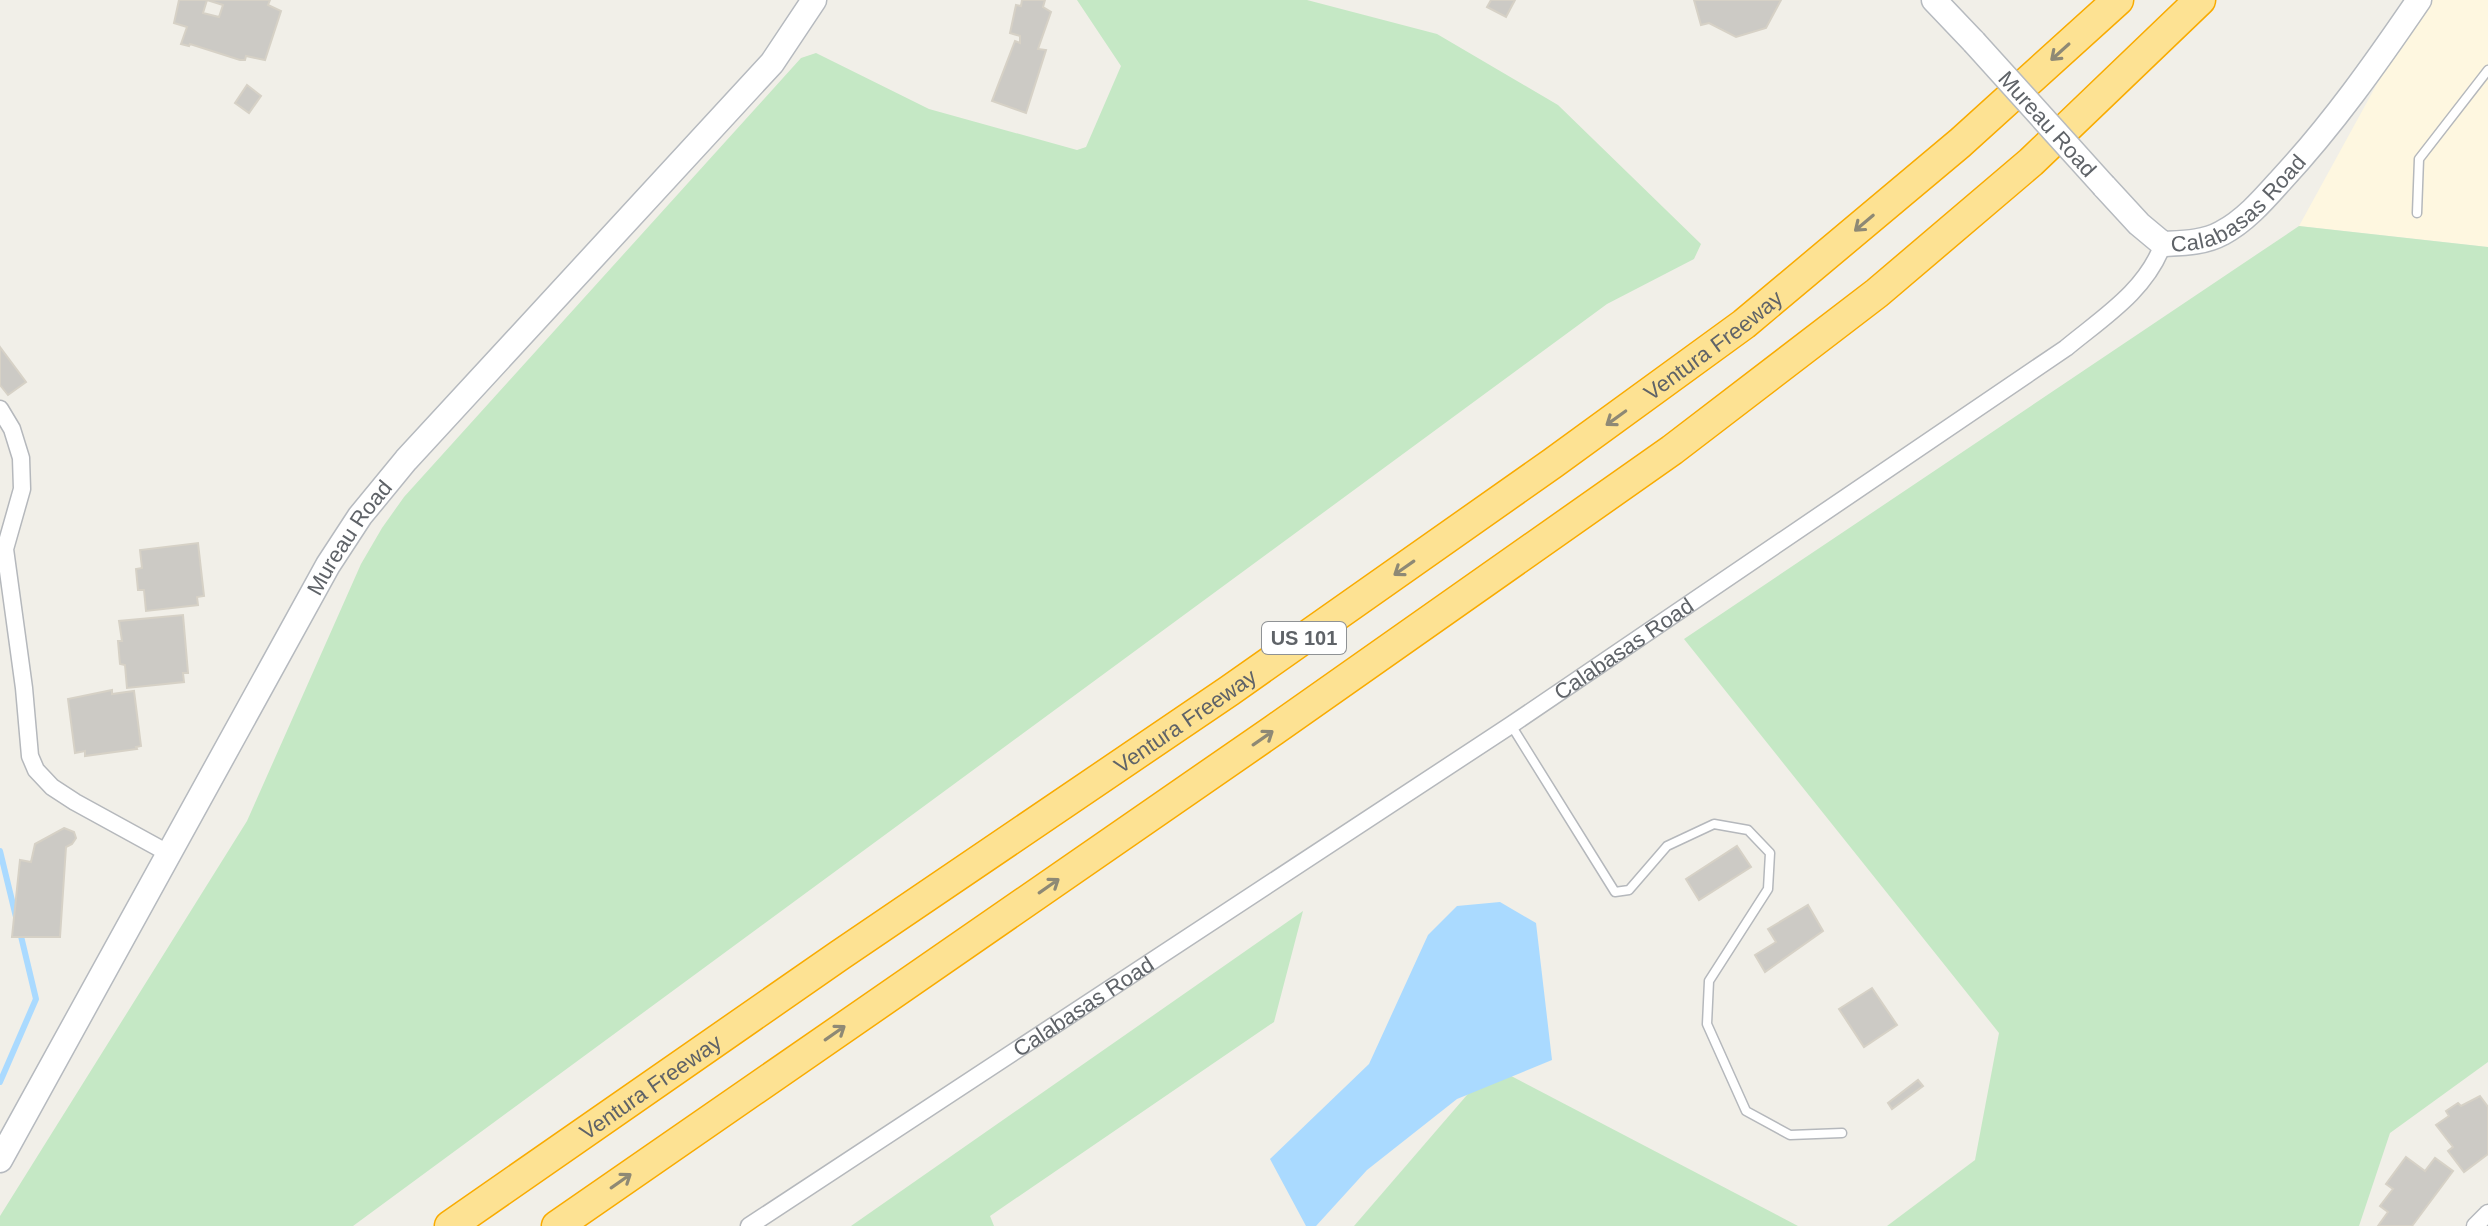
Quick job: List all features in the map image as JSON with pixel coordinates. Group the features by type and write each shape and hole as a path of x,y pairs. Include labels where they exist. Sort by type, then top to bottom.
{"highway":[{"name":"Ventura Freeway","path":"450,1226 840,955 1242,682 1744,324 1960,143 2118,0"},
{"name":"US 101","path":"557,1226 1274,730 1672,450 1877,293 2031,162 2200,0"}],"main road":[{"name":"Mureau Road","path":"0,1160 328,565 360,516 406,460 772,63 814,0"},
{"name":"Mureau Road","path":"1934,0 2124,209 2163,244"},
{"name":"Calabasas Road","path":"2163,244 2211,238 2224,232 2255,207 2314,144 2360,86 2419,0"}],"street":[{"name":"Calabasas Road","path":"749,1226 1511,725 2066,348 2143,281 2156,263 2163,244"},
{"path":"0,409 12,429 21,458 22,489 5,549 30,756 36,770 52,787 168,853"},
{"path":"2475,1226 2488,1213"}],"lane":[{"path":"2417,213 2419,159 2488,70"},
{"path":"1511,725 1615,892 1629,890 1667,846 1714,824 1748,830 1770,853 1768,889 1709,981 1707,1024 1746,1111 1790,1135 1842,1133"}],"shaded area":[{"path":"2423,0 2488,0 2488,247 2299,226"}],"green space":[{"path":"1077,0 1307,0 1437,34 1558,105 1701,244 1694,259 1607,304 353,1226 0,1226 0,1216 247,821 361,564 404,497 801,58 816,53 929,109 1077,150 1086,147 1121,66"},
{"path":"2299,226 2488,247 2488,1062 2390,1133 2359,1226 1887,1226 1975,1160 1999,1033 1684,639"},
{"path":"1303,911 1274,1022 990,1216 994,1226 851,1226"},
{"path":"1492,1066 1798,1226 1354,1226"}],"water":[{"path":"1500,902 1536,923 1552,1060 1457,1099 1367,1170 1316,1226 1306,1226 1270,1159 1369,1064 1428,935 1457,906"}],"building":[{"path":"179,0 207,0 270,0 268,5 281,11 265,60 246,56 245,60 240,60 181,44 187,27 174,23","holes":["207,0 223,5 219,17 203,13"]},
{"path":"1022,0 1045,0 1043,7 1051,12 1038,49 1046,50 1026,113 992,101 1015,41 1020,43 1020,36 1010,33 1016,5 1021,6"},
{"path":"1491,0 1515,0 1506,17 1487,7"},
{"path":"1694,0 1781,0 1766,28 1736,37 1709,23 1701,25"},
{"path":"247,85 261,96 249,113 235,103"},
{"path":"0,347 26,382 8,395 0,385"},
{"path":"198,543 204,596 197,597 198,605 146,611 144,590 138,590 136,569 142,568 140,550"},
{"path":"183,615 188,673 183,673 184,682 127,688 125,665 120,664 118,641 122,641 119,621"},
{"path":"112,690 112,694 134,691 141,746 85,756 85,751 75,753 68,699"},
{"path":"64,828 74,832 76,838 66,847 60,937 12,937 20,860 31,862 35,844"},
{"path":"1737,846 1751,867 1699,900 1686,879"},
{"path":"1808,905 1823,931 1765,972 1755,955 1776,942 1768,929"},
{"path":"1872,988 1897,1025 1864,1047 1839,1009"},
{"path":"1918,1080 1923,1086 1892,1109 1888,1103"},
{"path":"2480,1096 2488,1107 2488,1154 2464,1172 2448,1151 2453,1147 2436,1125 2449,1116 2446,1111 2458,1103 2461,1106"},
{"path":"2406,1157 2425,1171 2435,1158 2453,1171 2412,1226 2378,1226 2388,1212 2380,1206 2393,1189 2386,1184"}],"waterway":[{"path":"0,851 16,917"},
{"path":"0,1082 36,999 20,932"}]}
